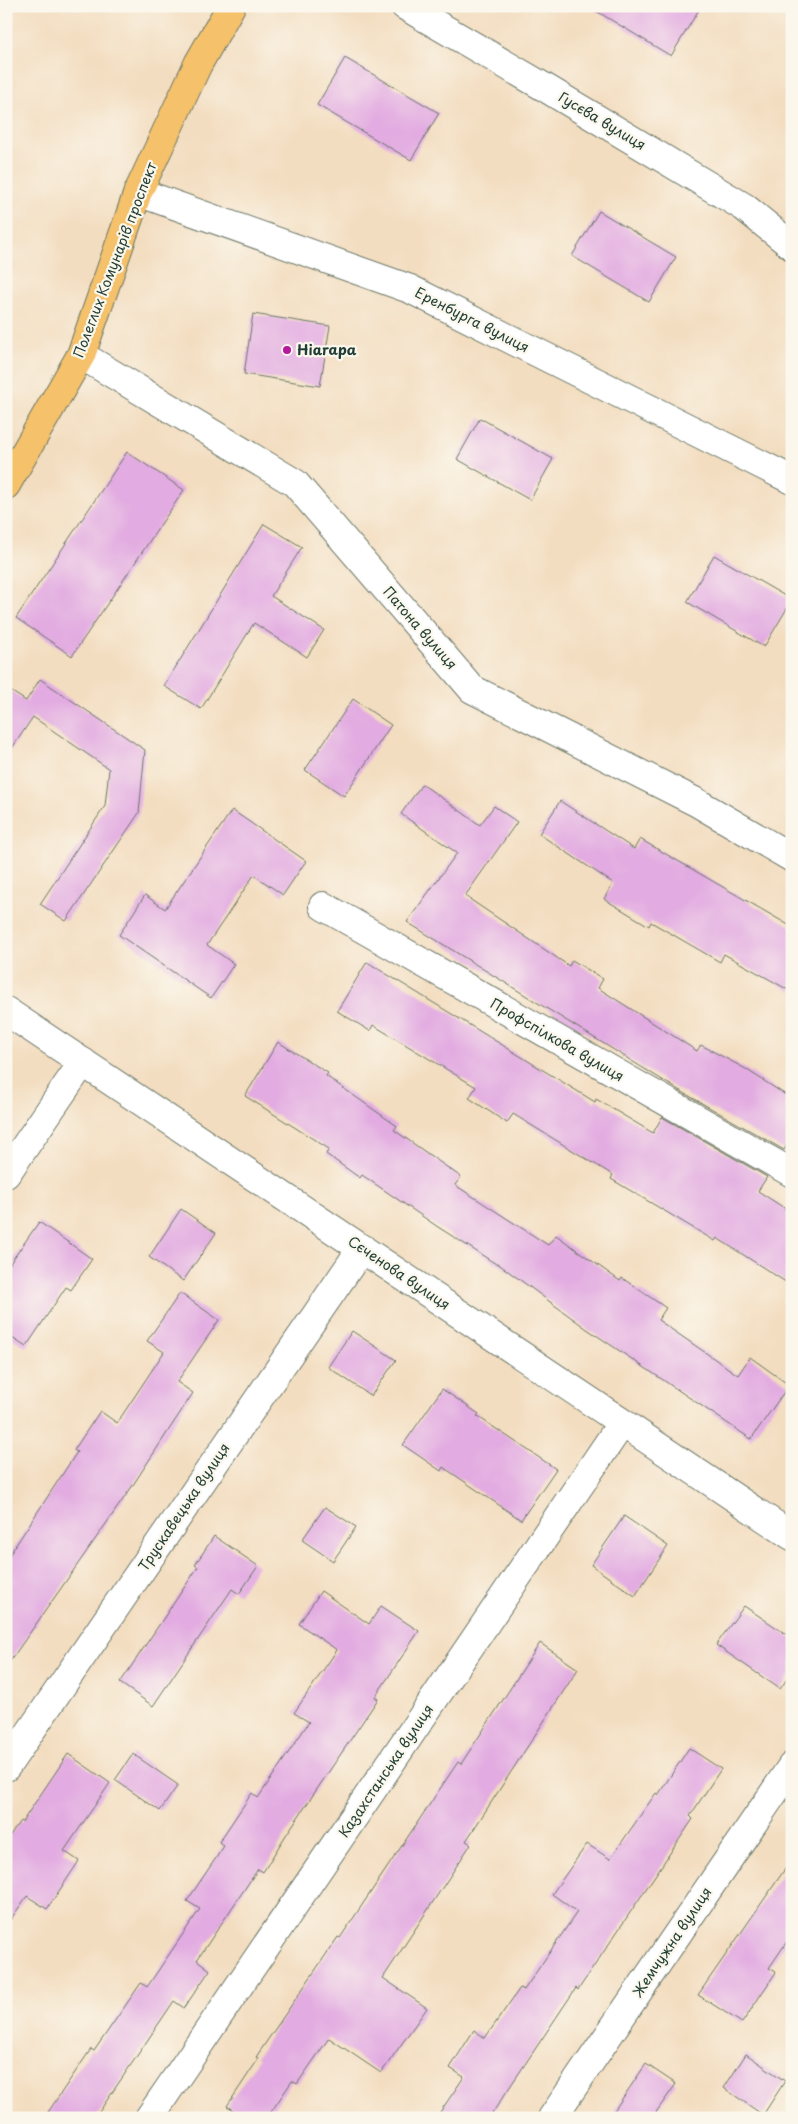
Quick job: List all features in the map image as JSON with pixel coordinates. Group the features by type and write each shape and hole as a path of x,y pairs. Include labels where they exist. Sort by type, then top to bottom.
{"main road":[{"name":"Полеглих Комунарів проспект","path":"6,485 80,355 138,192 198,64 231,6"}],"street":[{"name":"Гусєва вулиця","path":"405,6 744,207 792,246"},
{"name":"Еренбурга вулиця","path":"138,192 410,289 792,480"},
{"name":"Патона вулиця","path":"80,355 295,483 472,688 696,802 792,858"},
{"name":"Профспілкова вулиця","path":"323,906 792,1173"},
{"name":"Сєченова вулиця","path":"6,1011 792,1536"},
{"path":"6,1174 83,1062"},
{"name":"Трускавецька вулиця","path":"6,1767 362,1248"},
{"name":"Казахстанська вулиця","path":"149,2118 622,1423"},
{"name":"Жемчужна вулиця","path":"552,2118 792,1766"}],"building":[{"path":"588,6 701,6 671,56"},
{"path":"345,58 439,113 411,160 317,105"},
{"path":"599,211 676,257 649,302 572,256"},
{"name":"Ніагара","path":"253,314 330,326 320,386 244,374"},
{"path":"480,418 553,459 530,500 457,459"},
{"path":"127,452 184,490 72,656 16,618"},
{"path":"264,524 302,547 271,596 324,630 307,657 254,623 201,709 164,686"},
{"path":"714,555 792,600 764,647 687,602"},
{"path":"40,679 145,750 139,813 66,921 40,904 105,806 109,769 33,717 6,757 6,688 26,701"},
{"path":"353,699 391,725 344,796 305,770"},
{"path":"422,784 480,825 494,806 517,822 465,896 569,966 572,960 603,979 598,988 697,1051 701,1045 744,1068 792,1099 792,1138 784,1150 677,1089 407,922 457,853 401,814"},
{"path":"560,801 634,849 640,839 792,927 792,992 724,954 720,962 651,922 649,926 604,899 613,883 539,834"},
{"path":"232,810 306,861 283,895 254,875 207,945 234,964 211,998 119,935 145,895 165,909"},
{"path":"367,962 595,1102 596,1099 653,1133 662,1117 767,1177 758,1191 792,1213 792,1286 717,1238 715,1241 611,1179 613,1175 513,1114 507,1123 469,1098 476,1087 373,1025 370,1031 337,1011"},
{"path":"278,1042 328,1073 326,1076 397,1126 394,1130 461,1177 455,1185 548,1245 556,1235 620,1281 622,1278 666,1308 658,1320 738,1375 750,1357 789,1385 751,1439 587,1329 497,1263 438,1227 362,1175 360,1178 326,1154 329,1149 245,1096"},
{"path":"181,1209 216,1233 183,1281 149,1257"},
{"path":"39,1222 92,1259 71,1290 66,1287 26,1347 6,1334 6,1269"},
{"path":"180,1293 219,1320 177,1382 193,1393 131,1488 6,1667 6,1560 77,1452 74,1450 100,1411 117,1423 164,1352 147,1341"},
{"path":"352,1331 396,1360 371,1396 328,1367"},
{"path":"442,1389 479,1414 477,1416 556,1469 521,1520 443,1467 441,1471 403,1445"},
{"path":"325,1507 356,1527 333,1561 302,1540"},
{"path":"624,1516 668,1546 635,1596 591,1565"},
{"path":"214,1536 258,1566 239,1594 232,1589 153,1706 120,1683 198,1567 195,1565"},
{"path":"321,1591 369,1624 381,1606 419,1631 375,1697 378,1699 263,1872 258,1869 197,1960 210,1970 184,2008 174,2001 95,2118 44,2118 91,2049 94,2051 141,1983 147,1987 200,1909 187,1901 224,1846 219,1842 252,1793 258,1798 309,1722 294,1713 337,1650 299,1624"},
{"path":"744,1606 792,1638 792,1672 780,1689 716,1645"},
{"path":"540,1643 578,1669 466,1841 471,1844 383,1978 427,2008 381,2073 329,2038 297,2084 292,2081 267,2118 244,2118 227,2106 259,2058 256,2057 338,1937 340,1938 458,1762 461,1764"},
{"path":"689,1748 721,1769 690,1816 693,1819 578,1990 576,1988 489,2118 436,2118 464,2077 450,2068 474,2030 485,2038 520,1988 524,1990 577,1912 552,1894 587,1844 610,1859 656,1793 658,1795"},
{"path":"68,1754 110,1783 64,1851 79,1861 47,1909 27,1896 6,1926 6,1841 20,1821 22,1822"},
{"path":"133,1754 178,1785 160,1811 115,1780"},
{"path":"792,1859 792,1934 769,1968 776,1972 742,2023 698,1995"},
{"path":"746,2054 785,2081 763,2115 724,2088"},
{"path":"646,2064 676,2084 652,2118 609,2118"}],"place":[{"name":"Ніагара","path":"287,350"}]}
